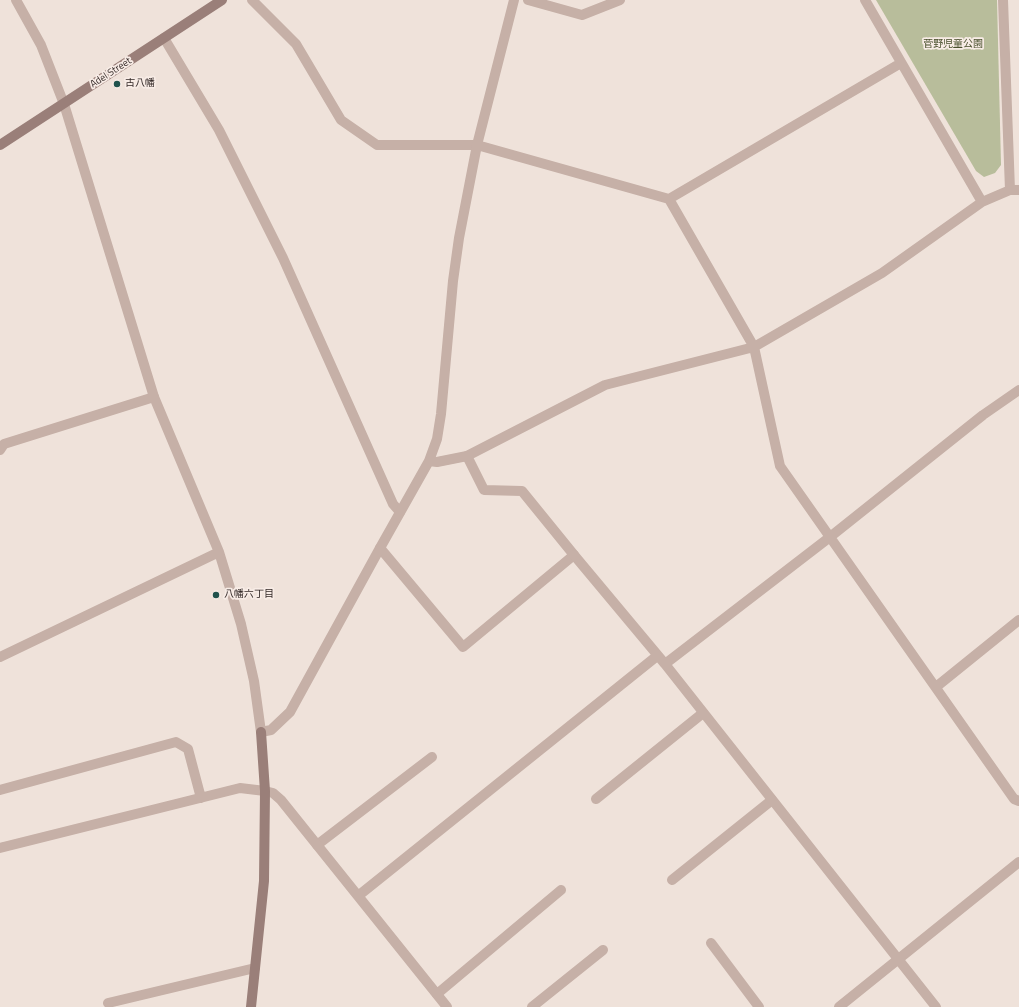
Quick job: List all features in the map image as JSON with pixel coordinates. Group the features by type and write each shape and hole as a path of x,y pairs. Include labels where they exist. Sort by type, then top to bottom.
{"street":[{"path":"16,0 41,45 64,104 154,397 219,552 241,624 254,681 261,732 265,791 264,881 251,1007"},
{"name":"Adel Street","path":"0,145 222,0"},
{"path":"252,0 296,44 341,120 377,145 477,145 669,199 754,348 780,466 1014,799 1019,801"},
{"path":"261,732 271,730 290,712 429,461 437,439 459,238 477,145 514,0"},
{"path":"528,0 582,15 620,0"},
{"path":"865,0 982,202"},
{"path":"429,461 437,462 467,456 605,385 754,348 882,273 982,202 1014,190 1003,0"},
{"path":"164,38 219,130 276,244 393,504 400,512"},
{"path":"669,199 901,63"},
{"path":"664,664 830,537 983,415 1019,390"},
{"path":"0,450 4,444 154,397"},
{"path":"467,456 484,490 522,491 664,664 936,1007"},
{"path":"380,548 463,647 574,555"},
{"path":"0,657 219,552"},
{"path":"936,687 1019,620"},
{"path":"358,896 657,656"},
{"path":"596,798 703,713"},
{"path":"0,790 176,742 188,749 201,798"},
{"path":"317,845 432,757"},
{"path":"0,848 240,788 274,793 448,1007"},
{"path":"672,880 772,800"},
{"path":"839,1007 1019,862"},
{"path":"437,994 561,890"},
{"path":"711,943 759,1007"},
{"path":"532,1007 603,950"},
{"path":"108,1003 255,968"}],"green space":[{"name":"菅野児童公園","path":"876,0 997,0 1001,165 995,173 984,177 976,171"}],"place":[{"name":"古八幡","path":"117,84"},
{"name":"八幡六丁目","path":"216,595"}]}
